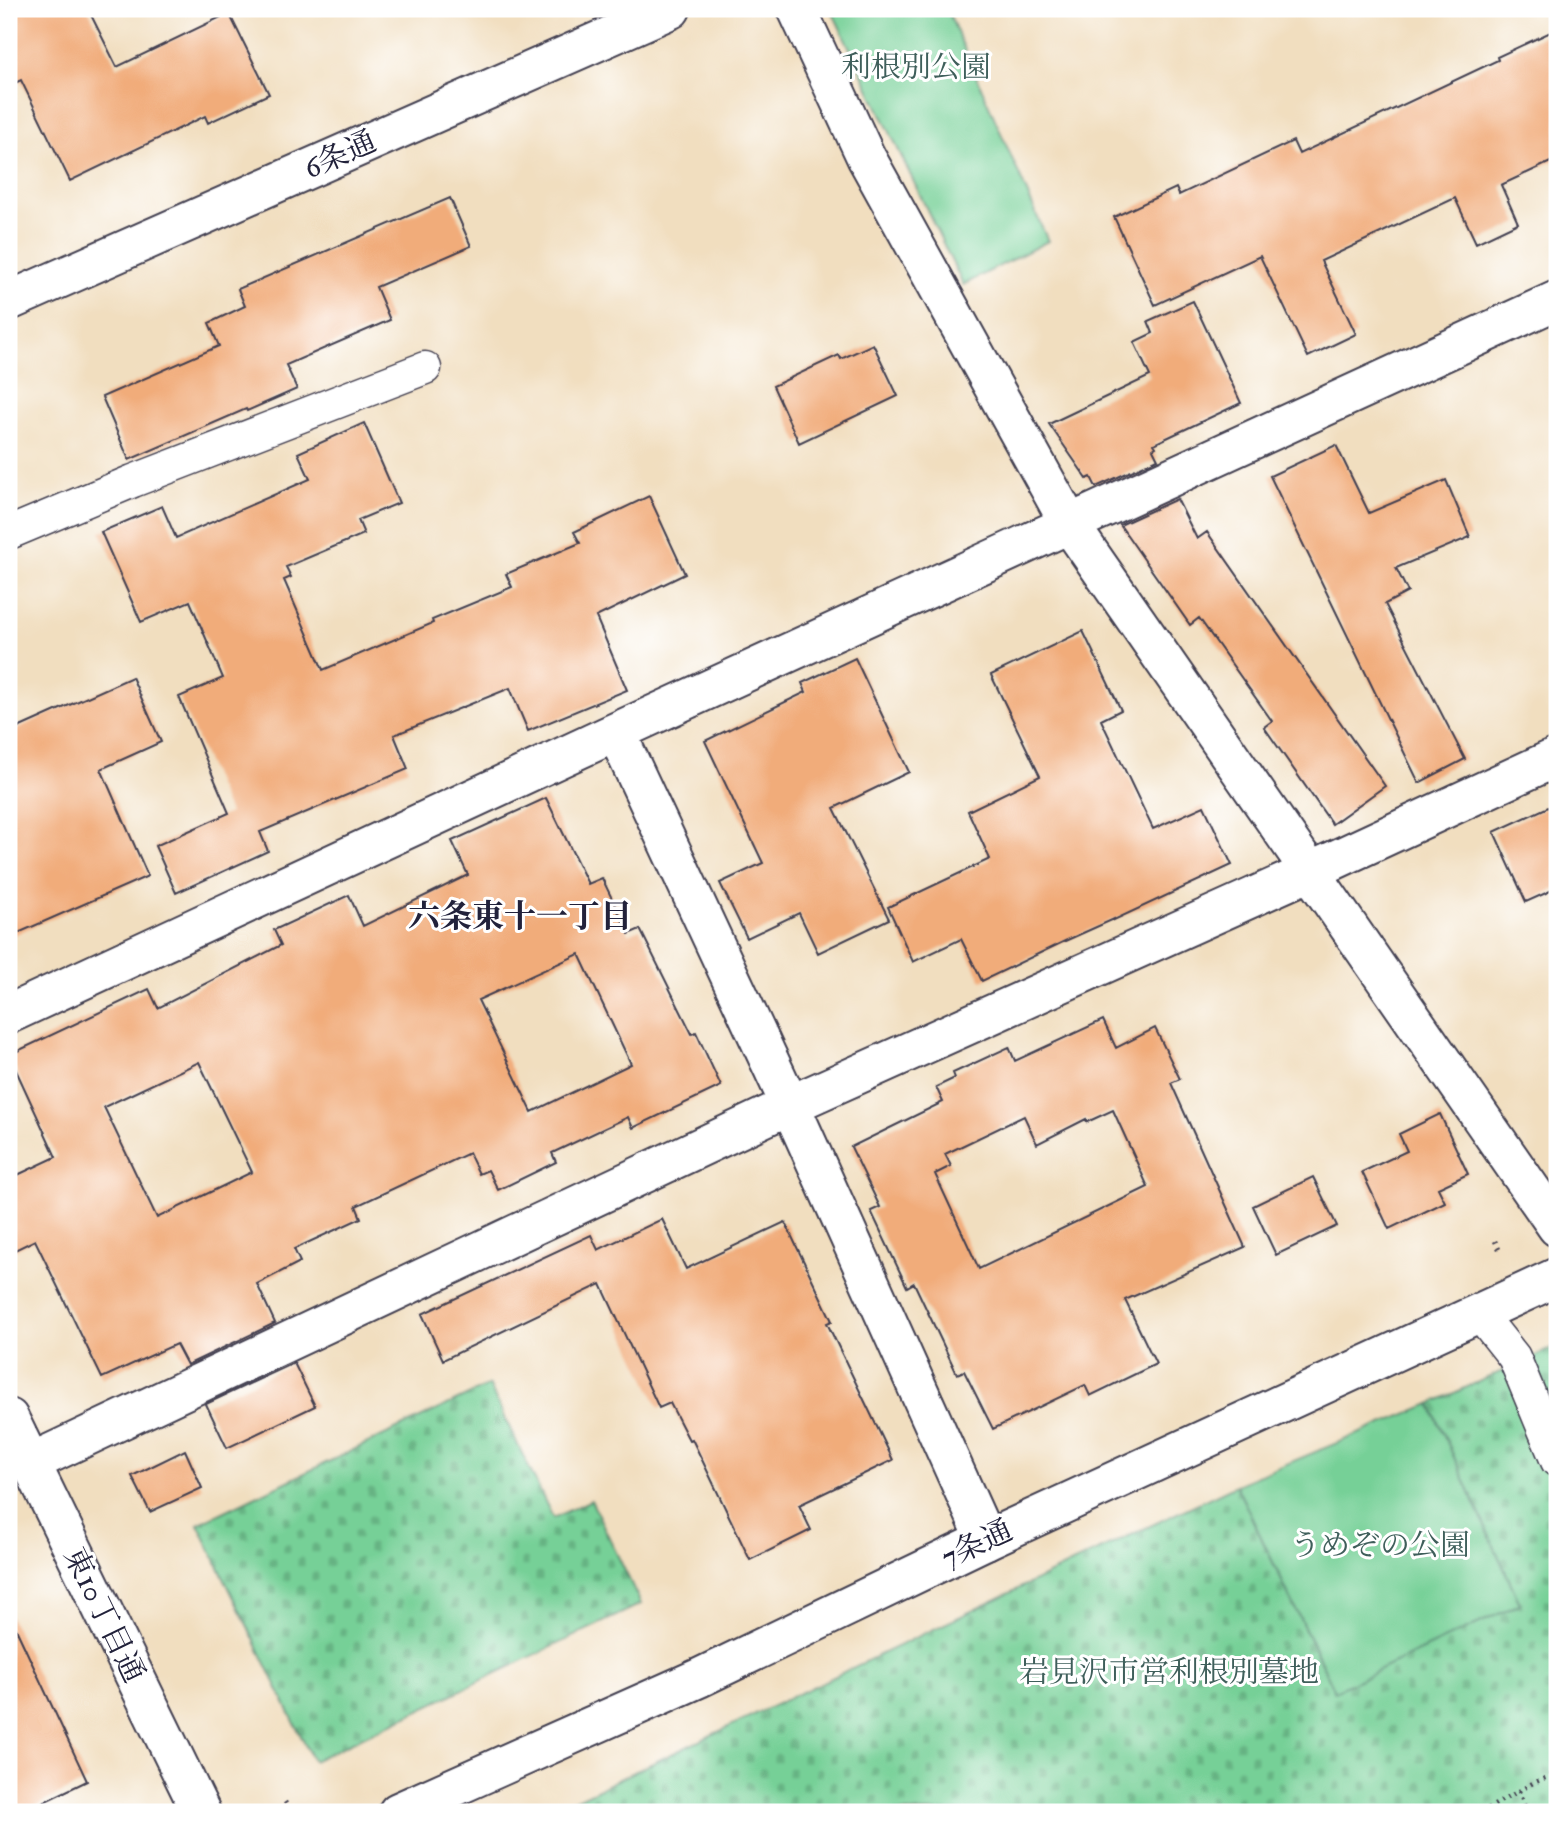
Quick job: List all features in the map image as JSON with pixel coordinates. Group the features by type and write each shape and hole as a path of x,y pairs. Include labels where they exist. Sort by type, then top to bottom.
{"street":[{"name":"6条通","path":"9,301 671,9"},
{"path":"797,9 866,158 1070,525 1557,1227"},
{"path":"9,1014 1557,300"},
{"path":"616,732 790,1105 986,1540"},
{"path":"30,1463 790,1105 1311,872 1557,757"},
{"name":"7条通","path":"398,1812 699,1678 986,1540 1557,1277"},
{"name":"東10丁目通","path":"9,1418 201,1812"}],"lane":[{"path":"9,533 133,481 425,368"},
{"path":"1479,1313 1514,1357 1557,1461"}],"path":[{"path":"1482,1812 1557,1773"},
{"path":"1519,1791 1527,1812"},
{"path":"285,1802 290,1812"}],"green space":[{"name":"利根別公園","path":"831,9 947,9 1048,241 963,285"},
{"name":"岩見沢市営利根別墓地","path":"1557,1346 1557,1812 550,1812 1236,1485 1334,1690 1520,1604 1430,1404"},
{"path":"489,1385 553,1518 591,1500 641,1604 313,1761 198,1524"},
{"name":"うめぞの公園","path":"1430,1404 1520,1604 1335,1691 1236,1485"}],"building":[{"path":"9,9 88,9 117,67 229,13 269,94 208,123 205,116 70,181 21,80 9,86"},
{"path":"1557,29 1557,159 1501,185 1518,223 1476,243 1455,198 1321,261 1356,334 1308,357 1260,256 1155,305 1114,217 1176,188 1179,195 1293,141 1299,154 1498,60 1497,57"},
{"path":"450,198 471,246 376,287 390,320 286,365 297,389 129,460 102,397 219,346 209,323 245,306 238,289"},
{"path":"1193,301 1241,403 1154,444 1156,447 1153,449 1158,459 1096,487 1091,477 1087,479 1049,424 1150,376 1134,342 1153,333 1148,321"},
{"path":"873,344 898,396 799,443 773,386 839,355 841,359"},
{"path":"364,423 399,503 358,520 364,534 286,567 291,577 284,580 323,670 512,587 506,574 580,543 574,532 649,496 685,574 596,617 627,690 528,731 510,688 394,735 408,769 260,832 268,851 176,893 155,846 229,813 179,697 223,678 190,601 141,622 101,532 162,506 176,538 310,479 298,453"},
{"path":"1336,445 1369,513 1446,480 1470,537 1396,568 1408,592 1385,604 1465,759 1419,783 1270,476"},
{"path":"1177,499 1197,539 1207,532 1385,786 1332,824 1264,727 1272,721 1199,618 1190,625 1120,525"},
{"path":"1083,631 1121,710 1101,720 1153,829 1204,806 1232,865 982,981 961,939 913,962 888,907 990,859 968,811 1040,776 991,675"},
{"path":"855,658 909,772 834,808 889,919 818,953 799,913 747,938 720,883 763,863 705,741 806,692 802,683"},
{"path":"132,677 161,742 101,769 148,876 9,937 9,732"},
{"path":"546,798 588,884 602,878 629,934 640,929 692,1034 696,1032 721,1086 633,1128 628,1117 552,1153 556,1162 498,1190 488,1170 479,1174 469,1153 356,1206 361,1218 294,1249 300,1262 257,1284 275,1323 187,1365 176,1344 102,1378 35,1240 9,1253 9,1179 56,1157 9,1055 149,989 158,1008 281,945 274,930 349,895 363,926 468,875 452,841","holes":["579,954 631,1064 532,1112 478,1000","199,1062 252,1172 157,1218 104,1107"]},
{"path":"1557,803 1557,888 1526,902 1494,832"},
{"path":"1103,1020 1116,1048 1155,1028 1180,1079 1171,1083 1245,1247 1125,1300 1156,1364 1090,1396 1085,1385 993,1429 964,1371 957,1374 914,1283 907,1287 871,1211 880,1207 851,1147 943,1102 936,1087 955,1078 953,1073 1009,1047 1015,1061","holes":["1113,1110 1148,1187 979,1269 935,1174 951,1166 945,1154 1024,1116 1037,1144 1086,1119 1087,1122"]},
{"path":"1440,1114 1468,1174 1438,1188 1445,1202 1389,1229 1362,1172 1407,1151 1399,1134"},
{"path":"1313,1177 1337,1226 1276,1255 1253,1206"},
{"path":"662,1219 686,1269 785,1222 832,1321 827,1323 893,1460 799,1505 811,1530 750,1560 692,1439 689,1440 670,1403 659,1408 601,1284 443,1360 422,1314 591,1235 598,1250"},
{"path":"294,1363 315,1406 227,1448 206,1404"},
{"path":"185,1450 202,1488 150,1512 132,1476"},
{"path":"9,1614 87,1781 23,1812 9,1812"}],"district":[{"name":"六条東十一丁目","path":"520,917"}]}
